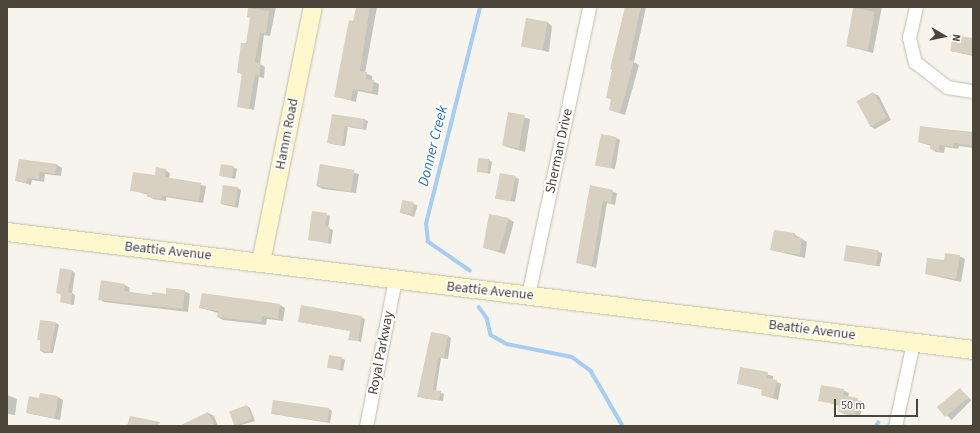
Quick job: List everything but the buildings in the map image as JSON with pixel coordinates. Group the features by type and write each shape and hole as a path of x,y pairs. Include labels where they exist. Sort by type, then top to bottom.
{"street":[{"name":"Hamm Road","path":"261,262 313,7"},
{"name":"Sherman Drive","path":"528,295 589,7"},
{"path":"916,7 910,37 915,62 947,87 973,91"},
{"name":"Beattie Avenue","path":"7,232 973,350"},
{"name":"Royal Parkway","path":"366,426 395,280"},
{"path":"895,426 913,343"}],"waterway":[{"name":"Donner Creek","path":"470,271 428,242 426,224 480,7"},
{"name":"Donner Creek","path":"479,307 487,318 491,335 507,344 572,357 591,371 623,426"}]}
